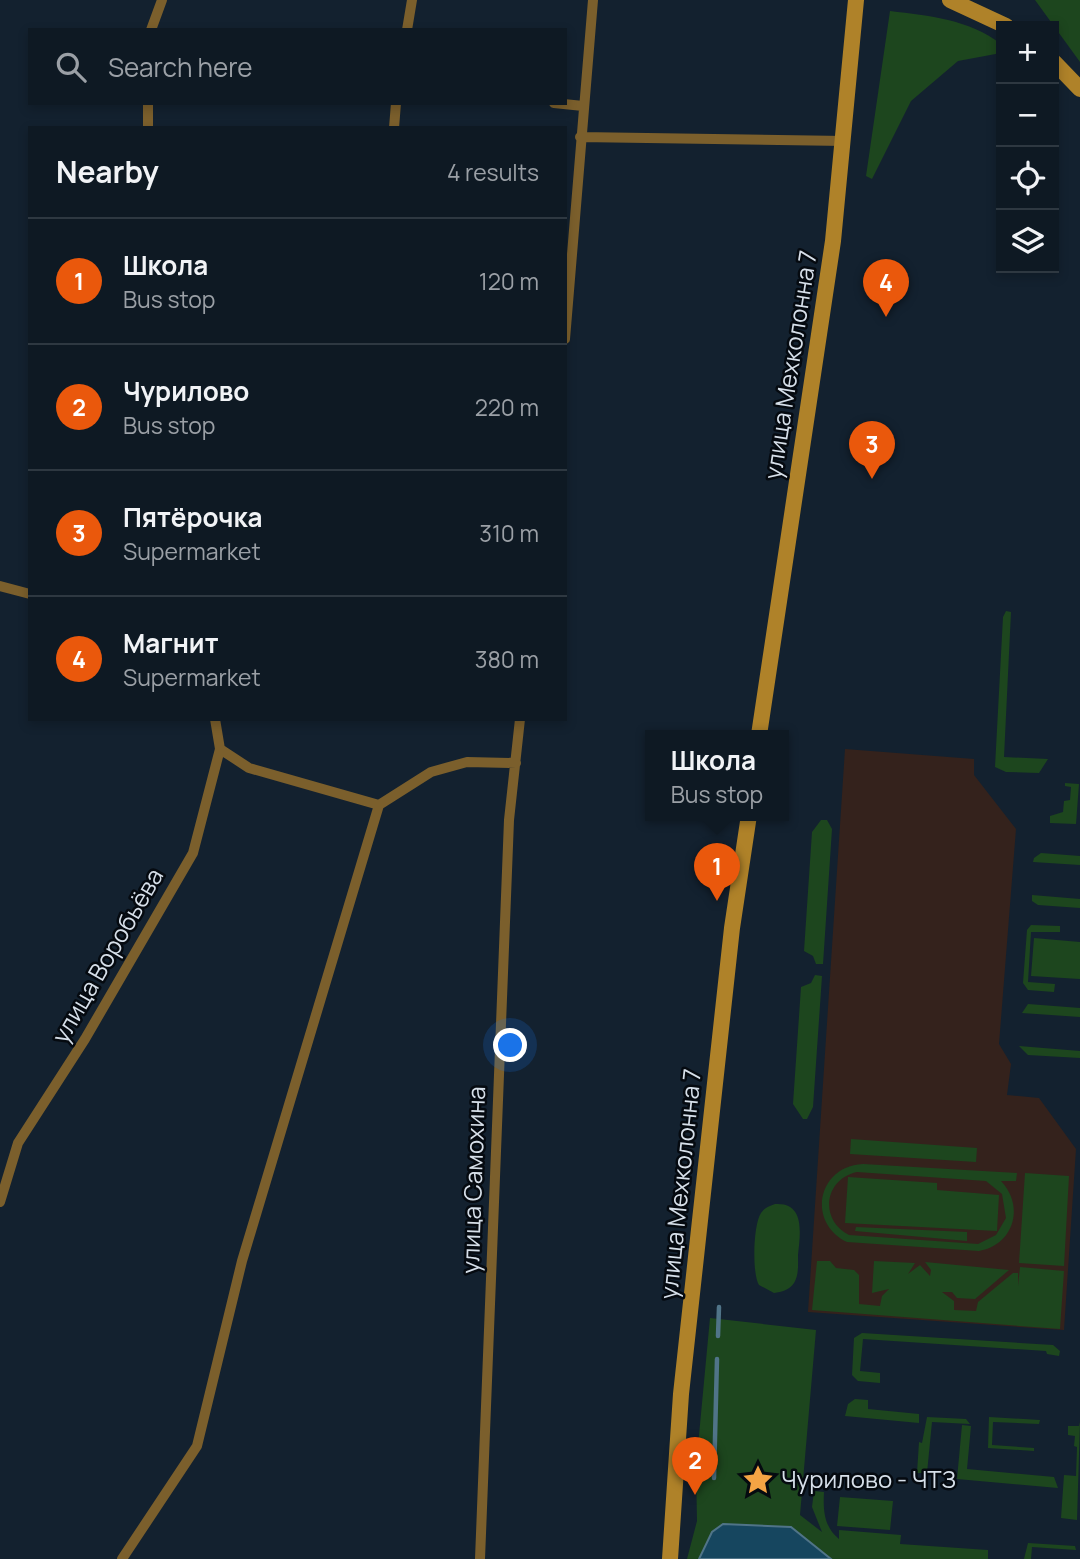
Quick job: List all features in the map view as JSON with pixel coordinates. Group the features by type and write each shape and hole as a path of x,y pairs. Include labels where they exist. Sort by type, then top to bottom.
{"street":[{"path":"152,28 162,0"},
{"path":"407,28 412,0"},
{"path":"567,312 593,0"},
{"name":"улица Мехколонна 7","path":"761,730 833,240 845,141 856,0"},
{"path":"950,0 996,21"},
{"path":"1059,67 1080,89"},
{"path":"567,104 583,106"},
{"path":"148,105 148,126"},
{"path":"394,126 396,105"},
{"path":"580,137 845,141"},
{"path":"0,586 28,593"},
{"name":"улица Воробьёва","path":"0,1202 18,1143 85,1039 193,853 220,749 215,721"},
{"name":"улица Самохина","path":"480,1559 509,820 520,721"},
{"path":"220,749 249,768 379,805"},
{"path":"122,1559 197,1446 242,1261 379,805 431,772 467,762 516,763"},
{"name":"улица Мехколонна 7","path":"670,1559 681,1394 732,928 747,821"}],"shaded area":[{"path":"845,749 974,759 974,775 1016,829 999,1044 1011,1064 1007,1095 1039,1098 1076,1149 1064,1330 808,1312"}],"green space":[{"path":"1035,0 1080,0 1080,62 1059,33 1059,21 1050,21"},
{"path":"890,11 962,24 996,41 996,54 958,61 911,101 872,179 866,176"},
{"path":"1006,611 1011,612 1004,757 1048,759 1039,773 1006,772 995,767 1003,617"},
{"path":"1065,783 1079,784 1076,824 1050,823 1050,816 1063,812 1064,801 1070,800 1071,787 1065,786"},
{"path":"821,820 827,820 832,829 823,964 816,964 813,956 804,951 812,832"},
{"path":"1041,853 1080,856 1080,865 1033,862"},
{"path":"1032,895 1080,899 1080,908 1038,905 1032,901"},
{"path":"1031,925 1060,926 1060,932 1031,932 1028,982 1055,984 1054,992 1028,990 1023,983 1027,930"},
{"path":"1034,938 1080,942 1080,979 1031,976"},
{"path":"815,975 822,976 813,1107 807,1119 803,1119 793,1104 801,987 811,983"},
{"path":"1028,1004 1080,1008 1080,1017 1022,1013"},
{"path":"1019,1046 1080,1051 1080,1058 1028,1055"},
{"path":"851,1139 977,1148 976,1162 850,1154"},
{"path":"863,1164 1017,1173 1016,1181 1001,1181 1013,1202 1012,1223 1001,1241 979,1251 847,1242 834,1233 826,1222 822,1209 827,1184 836,1174 848,1167","holes":["857,1172 986,1181 1002,1194 1006,1218 996,1235 978,1244 849,1235 839,1228 830,1210 832,1191 846,1176"]},
{"path":"1025,1173 1069,1176 1064,1266 1019,1263"},
{"path":"848,1177 937,1183 937,1190 999,1195 997,1231 845,1223"},
{"path":"775,1204 792,1208 799,1221 800,1230 796,1280 788,1289 774,1293 759,1285 754,1249 758,1219 767,1207"},
{"path":"856,1227 967,1232 967,1241 855,1231"},
{"path":"817,1261 830,1261 836,1268 854,1270 859,1275 859,1304 880,1306 882,1296 889,1289 872,1293 874,1261 915,1263 908,1274 920,1265 930,1276 931,1270 925,1262 1009,1270 975,1299 957,1298 952,1292 942,1292 954,1301 954,1310 976,1311 978,1302 1013,1273 1018,1273 1018,1286 1020,1267 1064,1271 1060,1329 812,1310"},
{"path":"710,1318 816,1330 800,1515 822,1532 812,1507 814,1491 824,1492 826,1518 830,1529 839,1539 839,1530 901,1535 900,1544 988,1550 988,1559 687,1559 697,1521 696,1467"},
{"path":"862,1333 1053,1345 1060,1351 1059,1356 1047,1354 1046,1351 863,1339 860,1371 880,1373 880,1383 858,1381 852,1375 854,1338"},
{"path":"855,1399 868,1400 868,1409 919,1414 919,1423 845,1416 848,1404"},
{"path":"927,1417 966,1419 970,1424 932,1422 927,1473 917,1473 919,1442 922,1443"},
{"path":"989,1417 1040,1420 1039,1424 993,1422 992,1445 1034,1448 1034,1451 988,1448"},
{"path":"1080,1422 1077,1520 1061,1518 1064,1475 1076,1476 1077,1447 1074,1446 1075,1436 1068,1435 1068,1426 1079,1426"},
{"path":"962,1425 971,1426 967,1469 1054,1477 1058,1488 957,1479"},
{"path":"840,1497 893,1501 890,1530 837,1526"},
{"path":"1028,1543 1075,1546 1076,1550 1032,1547 1031,1559 1024,1559"}],"water":[{"path":"723,1524 791,1527 831,1559 699,1559 712,1532"}],"waterway":[{"path":"718,1336 719,1307"},
{"path":"714,1478 717,1359"}],"place":[{"name":"Магнит","path":"886,317"},
{"name":"Пятёрочка","path":"872,479"},
{"name":"Школа","path":"717,901"},
{"name":"Чурилово - ЧТЗ","path":"758,1480"},
{"name":"Чурилово","path":"695,1495"}]}
